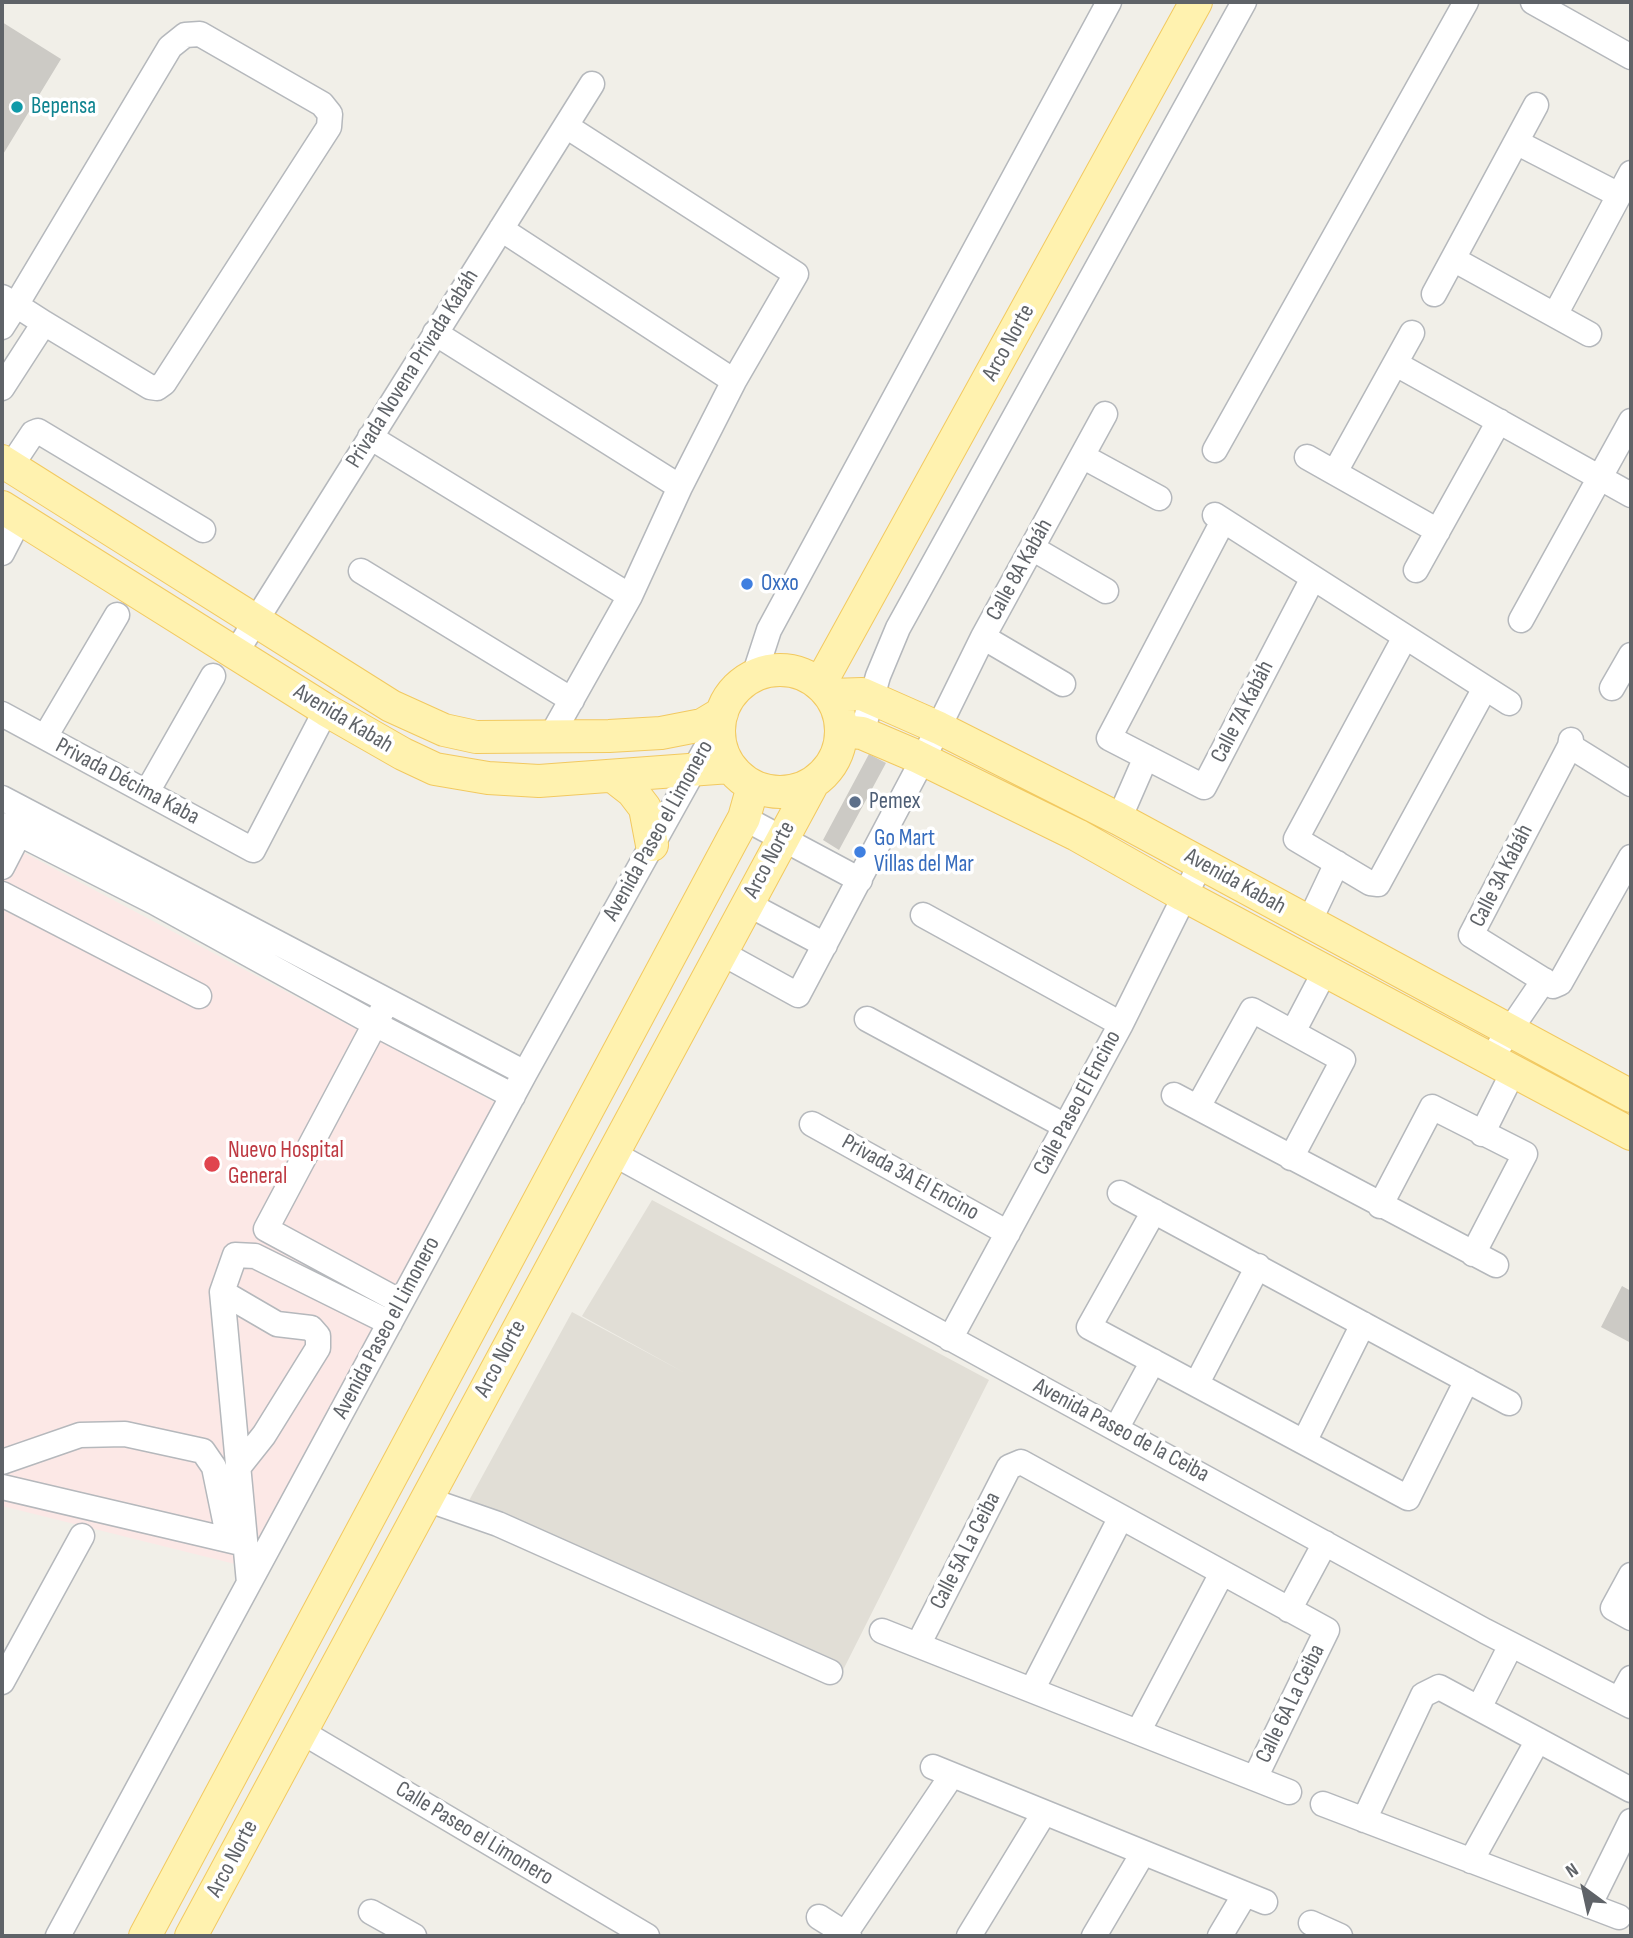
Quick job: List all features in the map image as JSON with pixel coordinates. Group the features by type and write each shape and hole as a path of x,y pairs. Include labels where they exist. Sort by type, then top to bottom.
{"main road":[{"name":"Arco Norte","path":"825,690 1196,2"},
{"name":"Avenida Kabah","path":"6,464 391,706 420,720 476,737 550,738 661,733 721,718"},
{"name":"Avenida Kabah","path":"11,513 326,710 403,754 444,771 488,778 539,781 693,770 742,776"},
{"path":"771,670 788,670 825,690 841,719 852,732 813,783 777,792 742,776 723,753 721,718 734,691 754,676 771,670"},
{"name":"Avenida Kabah","path":"825,690 873,698 939,728 1119,819 1631,1096"},
{"name":"Avenida Kabah","path":"852,732 923,760 1077,835 1183,895 1631,1134"},
{"name":"Arco Norte","path":"145,1936 744,818 742,776"},
{"path":"614,777 632,791 645,808 652,845"},
{"name":"Arco Norte","path":"191,1936 813,783"}],"street":[{"path":"754,676 769,630 1109,2"},
{"path":"852,732 873,698 878,676 898,628 1244,2"},
{"path":"1215,450 1466,2"},
{"path":"1533,2 1631,57"},
{"path":"2,327 9,301 170,47 185,35 200,34 322,104 330,114 329,127 164,383 157,388 150,387 9,301"},
{"name":"Privada Novena Privada Kabáh","path":"235,654 592,84"},
{"path":"1434,294 1536,105"},
{"path":"550,738 630,596 680,487 734,381 796,274 566,126"},
{"path":"1516,142 1619,195"},
{"path":"1555,315 1631,173"},
{"path":"501,229 734,381"},
{"path":"1453,259 1589,334"},
{"path":"2,388 44,323"},
{"path":"435,333 680,487"},
{"path":"1335,472 1412,333"},
{"path":"1396,364 1631,495"},
{"name":"Calle 8A Kabáh","path":"720,952 798,995 923,760 983,637 1105,414"},
{"path":"1416,570 1499,421"},
{"path":"1521,620 1631,421"},
{"path":"6,464 33,433 38,431 203,530"},
{"path":"370,438 630,596"},
{"path":"1082,456 1159,498"},
{"path":"1307,457 1437,531"},
{"path":"2,553 11,513"},
{"name":"Calle 7A Kabáh","path":"1313,578 1204,787 1110,738 1219,518 1509,703"},
{"path":"1032,548 1106,591"},
{"path":"361,571 572,700"},
{"path":"45,737 117,615"},
{"path":"983,637 1063,684"},
{"path":"1405,637 1296,839 1370,883 1378,884 1485,688"},
{"path":"1612,688 1631,655"},
{"path":"147,792 213,676"},
{"name":"Privada Décima Kaba","path":"2,713 253,850 326,710"},
{"name":"Avenida Paseo el Limonero","path":"58,1936 525,1073 721,718"},
{"name":"Calle 3A Kabáh","path":"1544,980 1471,935 1571,743 1631,784"},
{"path":"1119,819 1146,757"},
{"path":"2,798 375,1024 513,1096"},
{"path":"744,818 860,880"},
{"path":"2,867 11,829 160,893 387,1001 525,1073"},
{"path":"1482,1134 1502,1065 1508,1030 1544,980 1553,986 1560,983 1631,857"},
{"name":"Calle Paseo El Encino","path":"950,1339 1121,1024 1201,863"},
{"path":"1309,922 1337,863"},
{"path":"2,894 199,996"},
{"path":"746,903 825,945"},
{"path":"923,915 1121,1024"},
{"path":"1293,1032 1325,971"},
{"path":"387,1001 266,1229 395,1312"},
{"path":"1198,1107 1252,1010 1293,1032 1343,1060 1291,1158"},
{"path":"867,1019 1065,1126"},
{"path":"1174,1094 1380,1206 1496,1265"},
{"path":"1380,1206 1432,1107 1525,1154 1473,1254"},
{"name":"Privada 3A El Encino","path":"812,1124 1007,1233"},
{"name":"Avenida Paseo de la Ceiba","path":"612,1153 1511,1645 1625,1703"},
{"path":"1120,1193 1509,1402"},
{"path":"1154,1211 1089,1327 1408,1498 1467,1380"},
{"path":"237,1542 237,1469 222,1292 235,1255 255,1256 395,1312"},
{"path":"1197,1383 1258,1266"},
{"path":"222,1292 276,1324 311,1328 318,1336 318,1349 264,1435 237,1469"},
{"path":"1304,1442 1363,1324"},
{"path":"1116,1429 1153,1361"},
{"path":"2,1462 80,1435 125,1434 203,1451 214,1466 249,1583"},
{"name":"Calle 6A La Ceiba","path":"1021,1462 1327,1630 1255,1778"},
{"name":"Calle 5A La Ceiba","path":"918,1645 1009,1467 1021,1462"},
{"path":"2,1488 237,1542"},
{"path":"426,1499 524,1535 830,1672"},
{"path":"1031,1690 1121,1517"},
{"path":"2,1682 82,1536"},
{"path":"1289,1610 1325,1543"},
{"path":"1138,1732 1222,1573"},
{"path":"1631,1576 1613,1608 1631,1618"},
{"name":"Calle 6A La Ceiba","path":"882,1631 1289,1792"},
{"path":"1479,1708 1511,1645"},
{"path":"1625,1703 1631,1678"},
{"path":"1364,1820 1423,1695 1439,1687 1631,1790"},
{"name":"Calle Paseo el Limonero","path":"302,1732 647,1936"},
{"path":"1471,1861 1538,1740"},
{"path":"818,1917 847,1935 942,1771 1255,1898 1220,1936"},
{"path":"1323,1804 1619,1917"},
{"path":"969,1936 1044,1813"},
{"path":"1589,1906 1631,1821"},
{"path":"1094,1936 1143,1853"},
{"path":"380,1924 414,1936"}],"shaded area":[{"path":"2,841 496,1103 243,1566 2,1506"},
{"path":"652,1200 989,1380 837,1682 460,1517 572,1312 685,1373 582,1316"}],"building":[{"name":"Bepensa","path":"2,22 61,59 2,156"},
{"name":"Pemex","path":"869,754 886,763 839,850 823,840"},
{"path":"1622,1286 1631,1291 1631,1343 1601,1327"}],"place":[{"name":"Bepensa","path":"17,107"},
{"name":"Oxxo","path":"747,584"},
{"name":"Pemex","path":"855,802"},
{"name":"Go Mart Villas del Mar","path":"860,852"},
{"name":"Nuevo Hospital General","path":"212,1164"}]}
